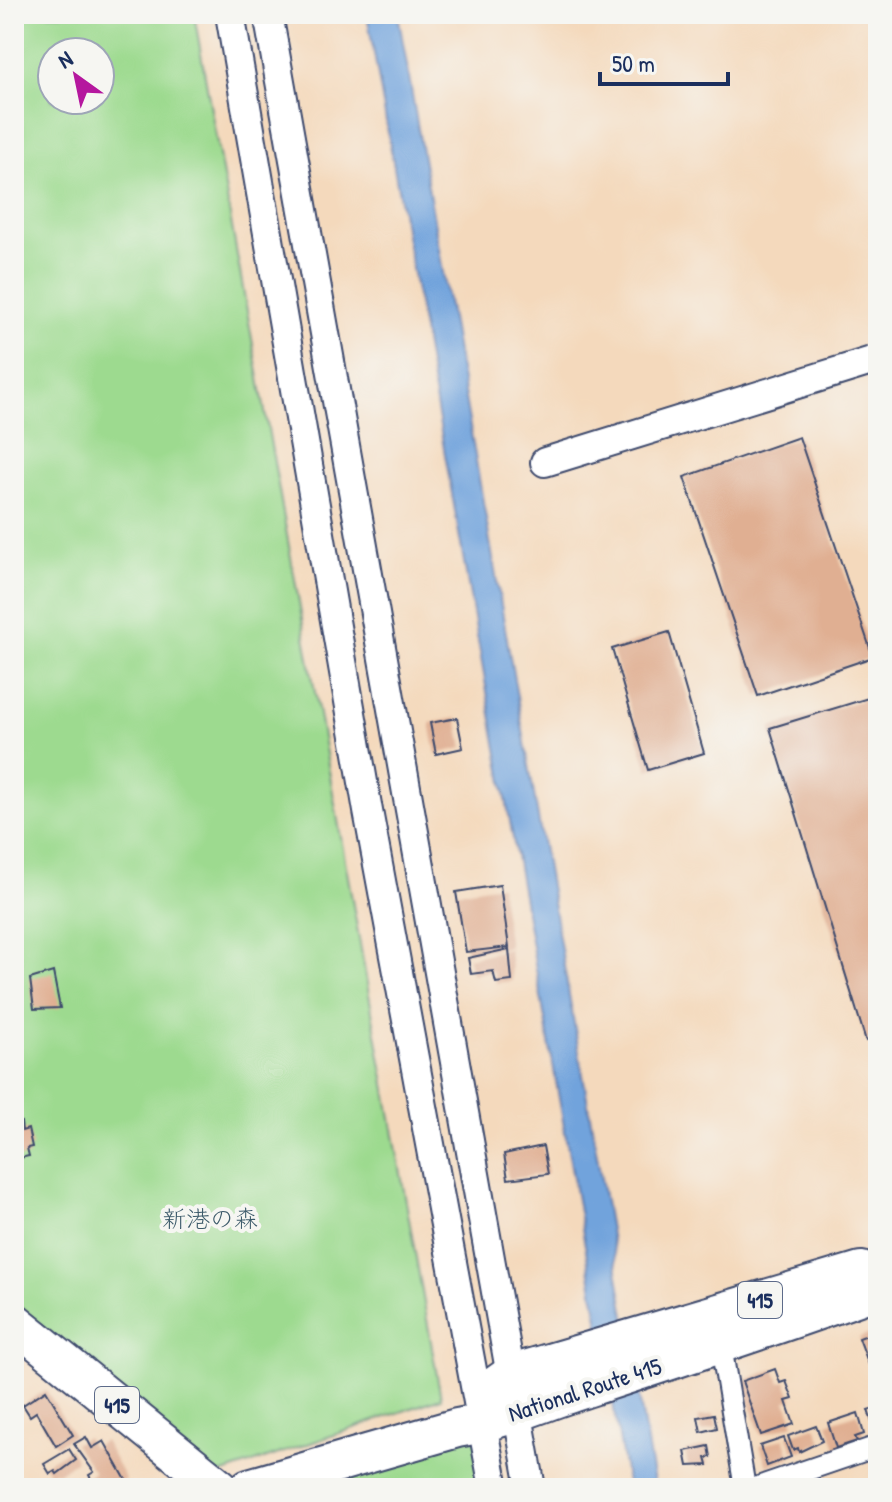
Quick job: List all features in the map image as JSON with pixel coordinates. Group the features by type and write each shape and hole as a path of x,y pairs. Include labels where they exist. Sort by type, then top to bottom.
{"highway":[{"name":"National Route 415","path":"483,1424 491,1389 515,1392 644,1352 878,1266"},
{"name":"National Route 415","path":"644,1352 721,1346 878,1289"},
{"name":"415","path":"14,1322 220,1488"},
{"path":"249,1488 457,1428 483,1424"}],"street":[{"path":"230,14 366,796 494,1488"},
{"path":"268,14 333,393 531,1488"},
{"path":"545,462 878,359"},
{"path":"721,1346 745,1488"},
{"path":"755,1488 878,1446"}],"green space":[{"name":"新港の森","path":"14,14 194,14 441,1398 215,1476 14,1312"},
{"path":"477,1430 487,1488 300,1488"}],"water":[{"path":"367,14 398,14 655,1488 628,1488"}],"building":[{"path":"799,437 873,657 758,696 684,477"},
{"path":"669,632 704,753 648,770 612,649"},
{"path":"878,695 878,1038 866,1041 770,728"},
{"path":"457,718 463,748 436,754 430,723"},
{"path":"500,885 509,947 466,952 456,892"},
{"path":"509,949 512,981 496,983 493,971 471,974 468,958"},
{"path":"53,972 60,1008 34,1009 30,979"},
{"path":"878,1066 878,1094 877,1094 869,1069"},
{"path":"21,1122 22,1131 28,1129 32,1147 27,1148 29,1156 15,1159 14,1123"},
{"path":"543,1146 548,1174 508,1179 504,1154"},
{"path":"878,1331 878,1380 875,1381 859,1338"},
{"path":"775,1369 780,1383 786,1381 793,1399 786,1401 794,1424 761,1435 742,1381"},
{"path":"46,1390 73,1435 56,1446 36,1412 30,1416 23,1405"},
{"path":"878,1407 878,1430 875,1431 868,1410"},
{"path":"858,1413 864,1434 855,1437 857,1441 836,1448 828,1423"},
{"path":"714,1414 717,1428 701,1432 698,1417"},
{"path":"816,1426 822,1441 799,1452 798,1448 793,1450 788,1436"},
{"path":"86,1437 92,1448 104,1441 126,1480 112,1488 96,1488 89,1475 94,1472 74,1444"},
{"path":"784,1438 791,1457 767,1466 760,1446"},
{"path":"709,1446 711,1457 706,1458 708,1465 688,1466 685,1451"},
{"path":"69,1449 76,1460 57,1474 55,1471 50,1474 44,1464"},
{"path":"817,1475 822,1488 795,1488 794,1483"}]}
